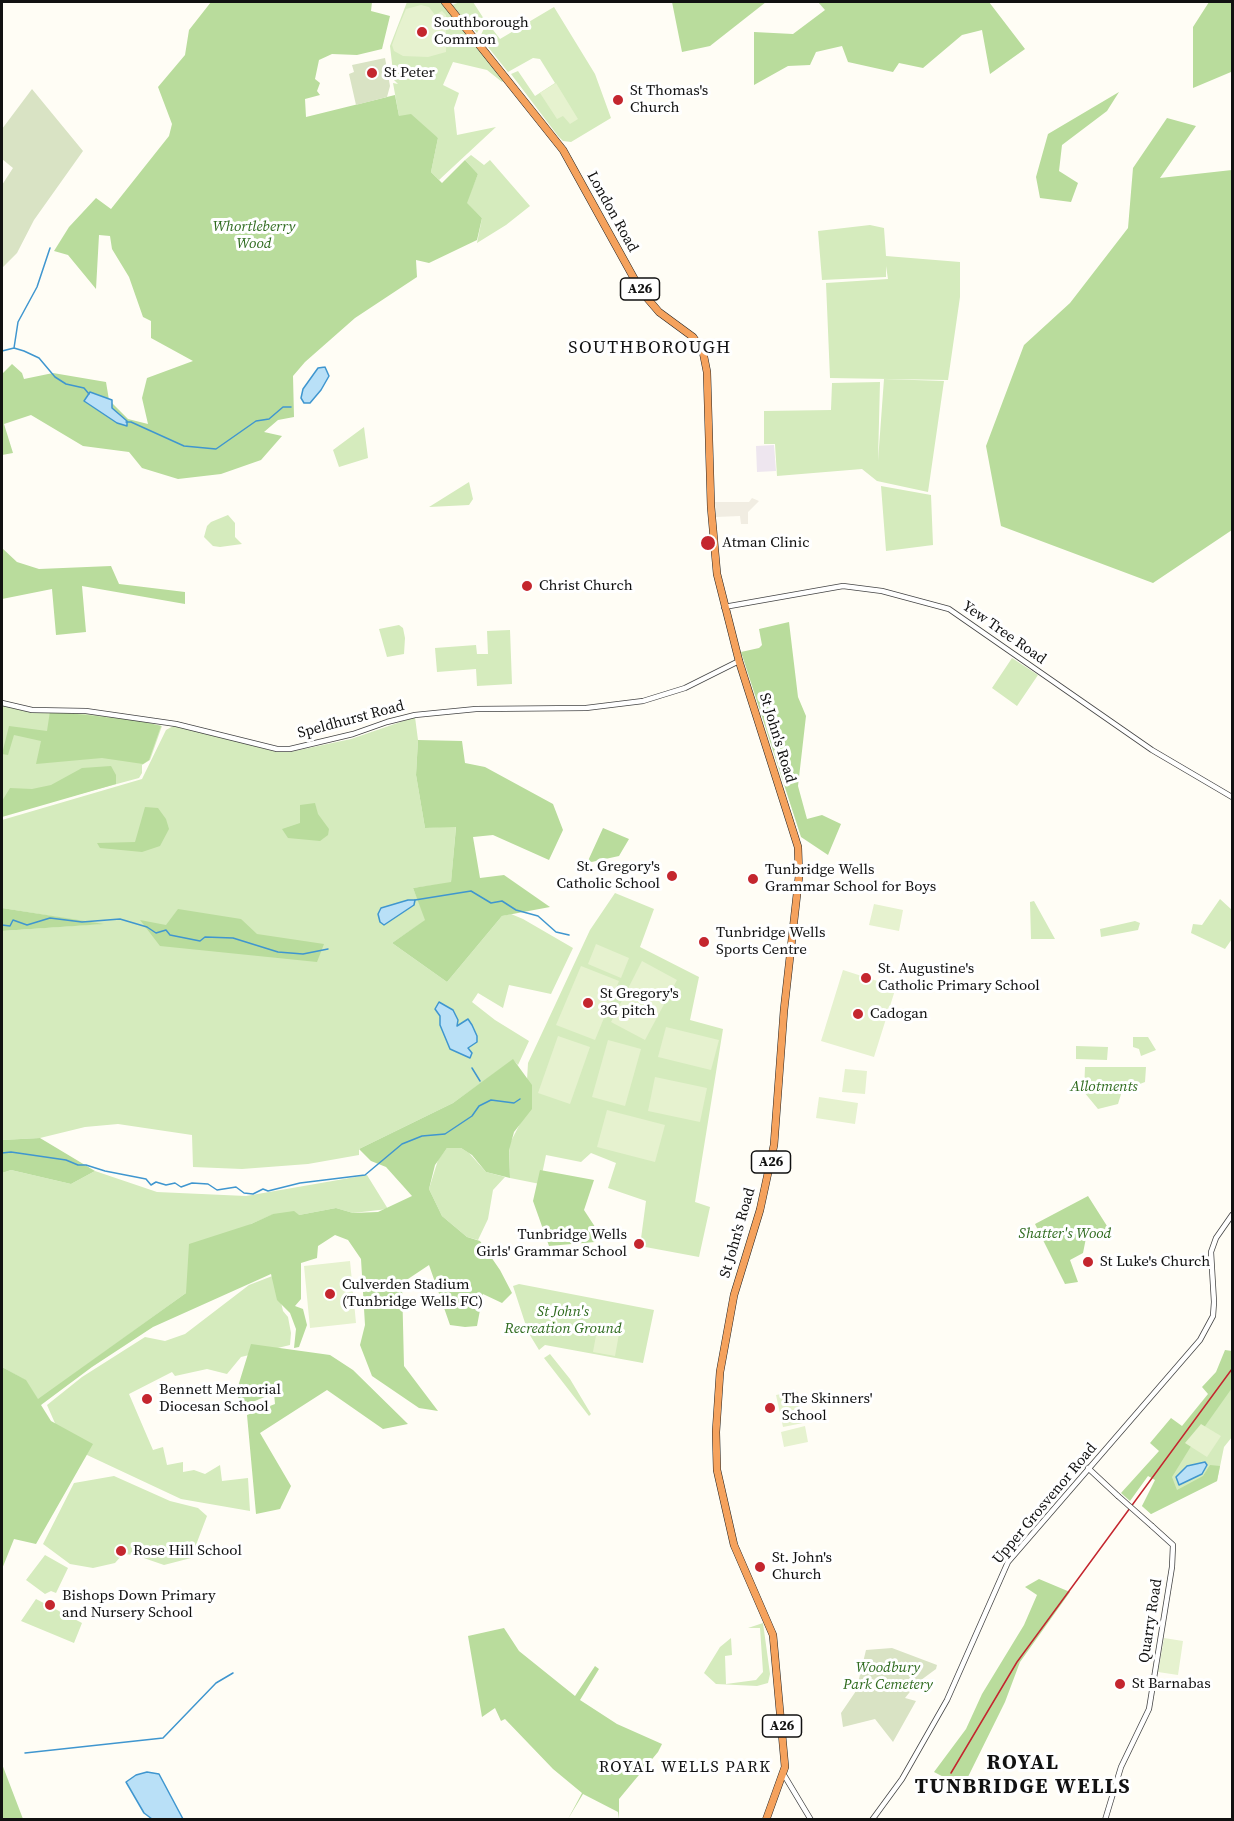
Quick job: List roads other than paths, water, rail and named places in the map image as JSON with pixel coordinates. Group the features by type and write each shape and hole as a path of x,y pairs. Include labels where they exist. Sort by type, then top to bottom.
{"highway":[{"name":"London Road","path":"445,2 563,150 641,291 659,312 693,337 704,352 707,372 713,537 717,574 739,661"},
{"name":"St John's Road","path":"739,661 795,838 799,867 784,1010 774,1145 760,1210 734,1295 719,1379 716,1452 719,1482 735,1549 772,1629 784,1775"},
{"name":"A26","path":"766,1820 784,1775"}],"street":[{"name":"Yew Tree Road","path":"724,607 843,586 882,591 949,609 1176,766 1233,797"},
{"name":"Speldhurst Road","path":"2,703 32,710 86,711 176,724 277,749 290,749 353,734 415,715 476,710 586,708 643,701 685,688 739,661"},
{"name":"Upper Grosvenor Road","path":"873,1820 902,1779 947,1700 1002,1572 1088,1468 1200,1340 1213,1316 1215,1302 1211,1252 1216,1238 1233,1215"},
{"name":"Quarry Road","path":"1088,1468 1173,1545 1172,1567 1151,1700 1121,1767 1104,1820"},
{"path":"784,1775 811,1820"}],"water":[{"path":"325,367 329,376 321,390 310,403 304,403 301,398 303,389 318,368"},
{"path":"90,392 112,400 112,408 127,421 127,426 117,423 84,401"},
{"path":"415,900 414,905 384,925 380,922 378,914 381,908"},
{"path":"439,1002 453,1010 458,1020 457,1026 468,1019 472,1025 477,1042 468,1048 472,1053 470,1058 450,1049 440,1025 440,1016 435,1009"},
{"path":"1205,1462 1207,1465 1202,1474 1179,1485 1176,1477 1187,1466"},
{"path":"147,1772 159,1774 183,1819 152,1819 144,1813 126,1782 136,1775"}],"waterway":[{"path":"14,348 18,322 37,287 50,248"},
{"path":"2,351 14,348 39,358 55,377 66,384 84,388 89,394"},
{"path":"126,422 131,422 184,446 216,449 256,421 269,419 283,407 291,407"},
{"path":"415,900 471,891 491,903 502,901 516,910 538,916 556,932 569,935"},
{"path":"2,925 10,926 13,920 27,925 50,918 82,922 120,919 147,927 156,933 166,930 170,935 200,941 205,937 233,938 278,952 303,954 328,949"},
{"path":"472,1068 480,1081"},
{"path":"2,1153 11,1152 66,1160 78,1165 146,1179 151,1185 156,1182 166,1185 175,1183 181,1187 192,1183 208,1184 217,1190 236,1187 244,1193 253,1194 263,1189 268,1191 300,1183 365,1175 402,1144 422,1136 445,1134 472,1116 479,1106 491,1100 514,1103 520,1099"},
{"path":"25,1753 163,1738 216,1683 233,1673"}],"railway":[{"path":"951,1773 1017,1662 1232,1369"}],"place":[{"name":"Southborough Common","path":"422,32"},
{"name":"St Peter","path":"372,73"},
{"name":"St Thomas's Church","path":"618,100"},
{"name":"Atman Clinic","path":"708,543"},
{"name":"Christ Church","path":"527,586"},
{"name":"St. Gregory's Catholic School","path":"672,876"},
{"name":"Tunbridge Wells Grammar School for Boys","path":"753,879"},
{"name":"Tunbridge Wells Sports Centre","path":"704,942"},
{"name":"St. Augustine's Catholic Primary School","path":"866,978"},
{"name":"St Gregory's 3G pitch","path":"588,1003"},
{"name":"Cadogan","path":"858,1014"},
{"name":"Tunbridge Wells Girls' Grammar School","path":"639,1244"},
{"name":"St Luke's Church","path":"1088,1262"},
{"name":"Culverden Stadium (Tunbridge Wells FC)","path":"330,1294"},
{"name":"Bennett Memorial Diocesan School","path":"147,1399"},
{"name":"The Skinners' School","path":"770,1408"},
{"name":"Rose Hill School","path":"121,1551"},
{"name":"St. John's Church","path":"760,1567"},
{"name":"Bishops Down Primary and Nursery School","path":"50,1605"},
{"name":"St Barnabas","path":"1120,1684"}],"district":[{"name":"SOUTHBOROUGH","path":"650,348"},
{"name":"ROYAL WELLS PARK","path":"685,1768"},
{"name":"ROYAL TUNBRIDGE WELLS","path":"1023,1776"}],"park label":[{"name":"Whortleberry Wood","path":"254,236"},
{"name":"Allotments","path":"1104,1087"},
{"name":"Shatter's Wood","path":"1065,1234"},
{"name":"St John's Recreation Ground","path":"563,1320"},
{"name":"Woodbury Park Cemetery","path":"888,1676"}]}
